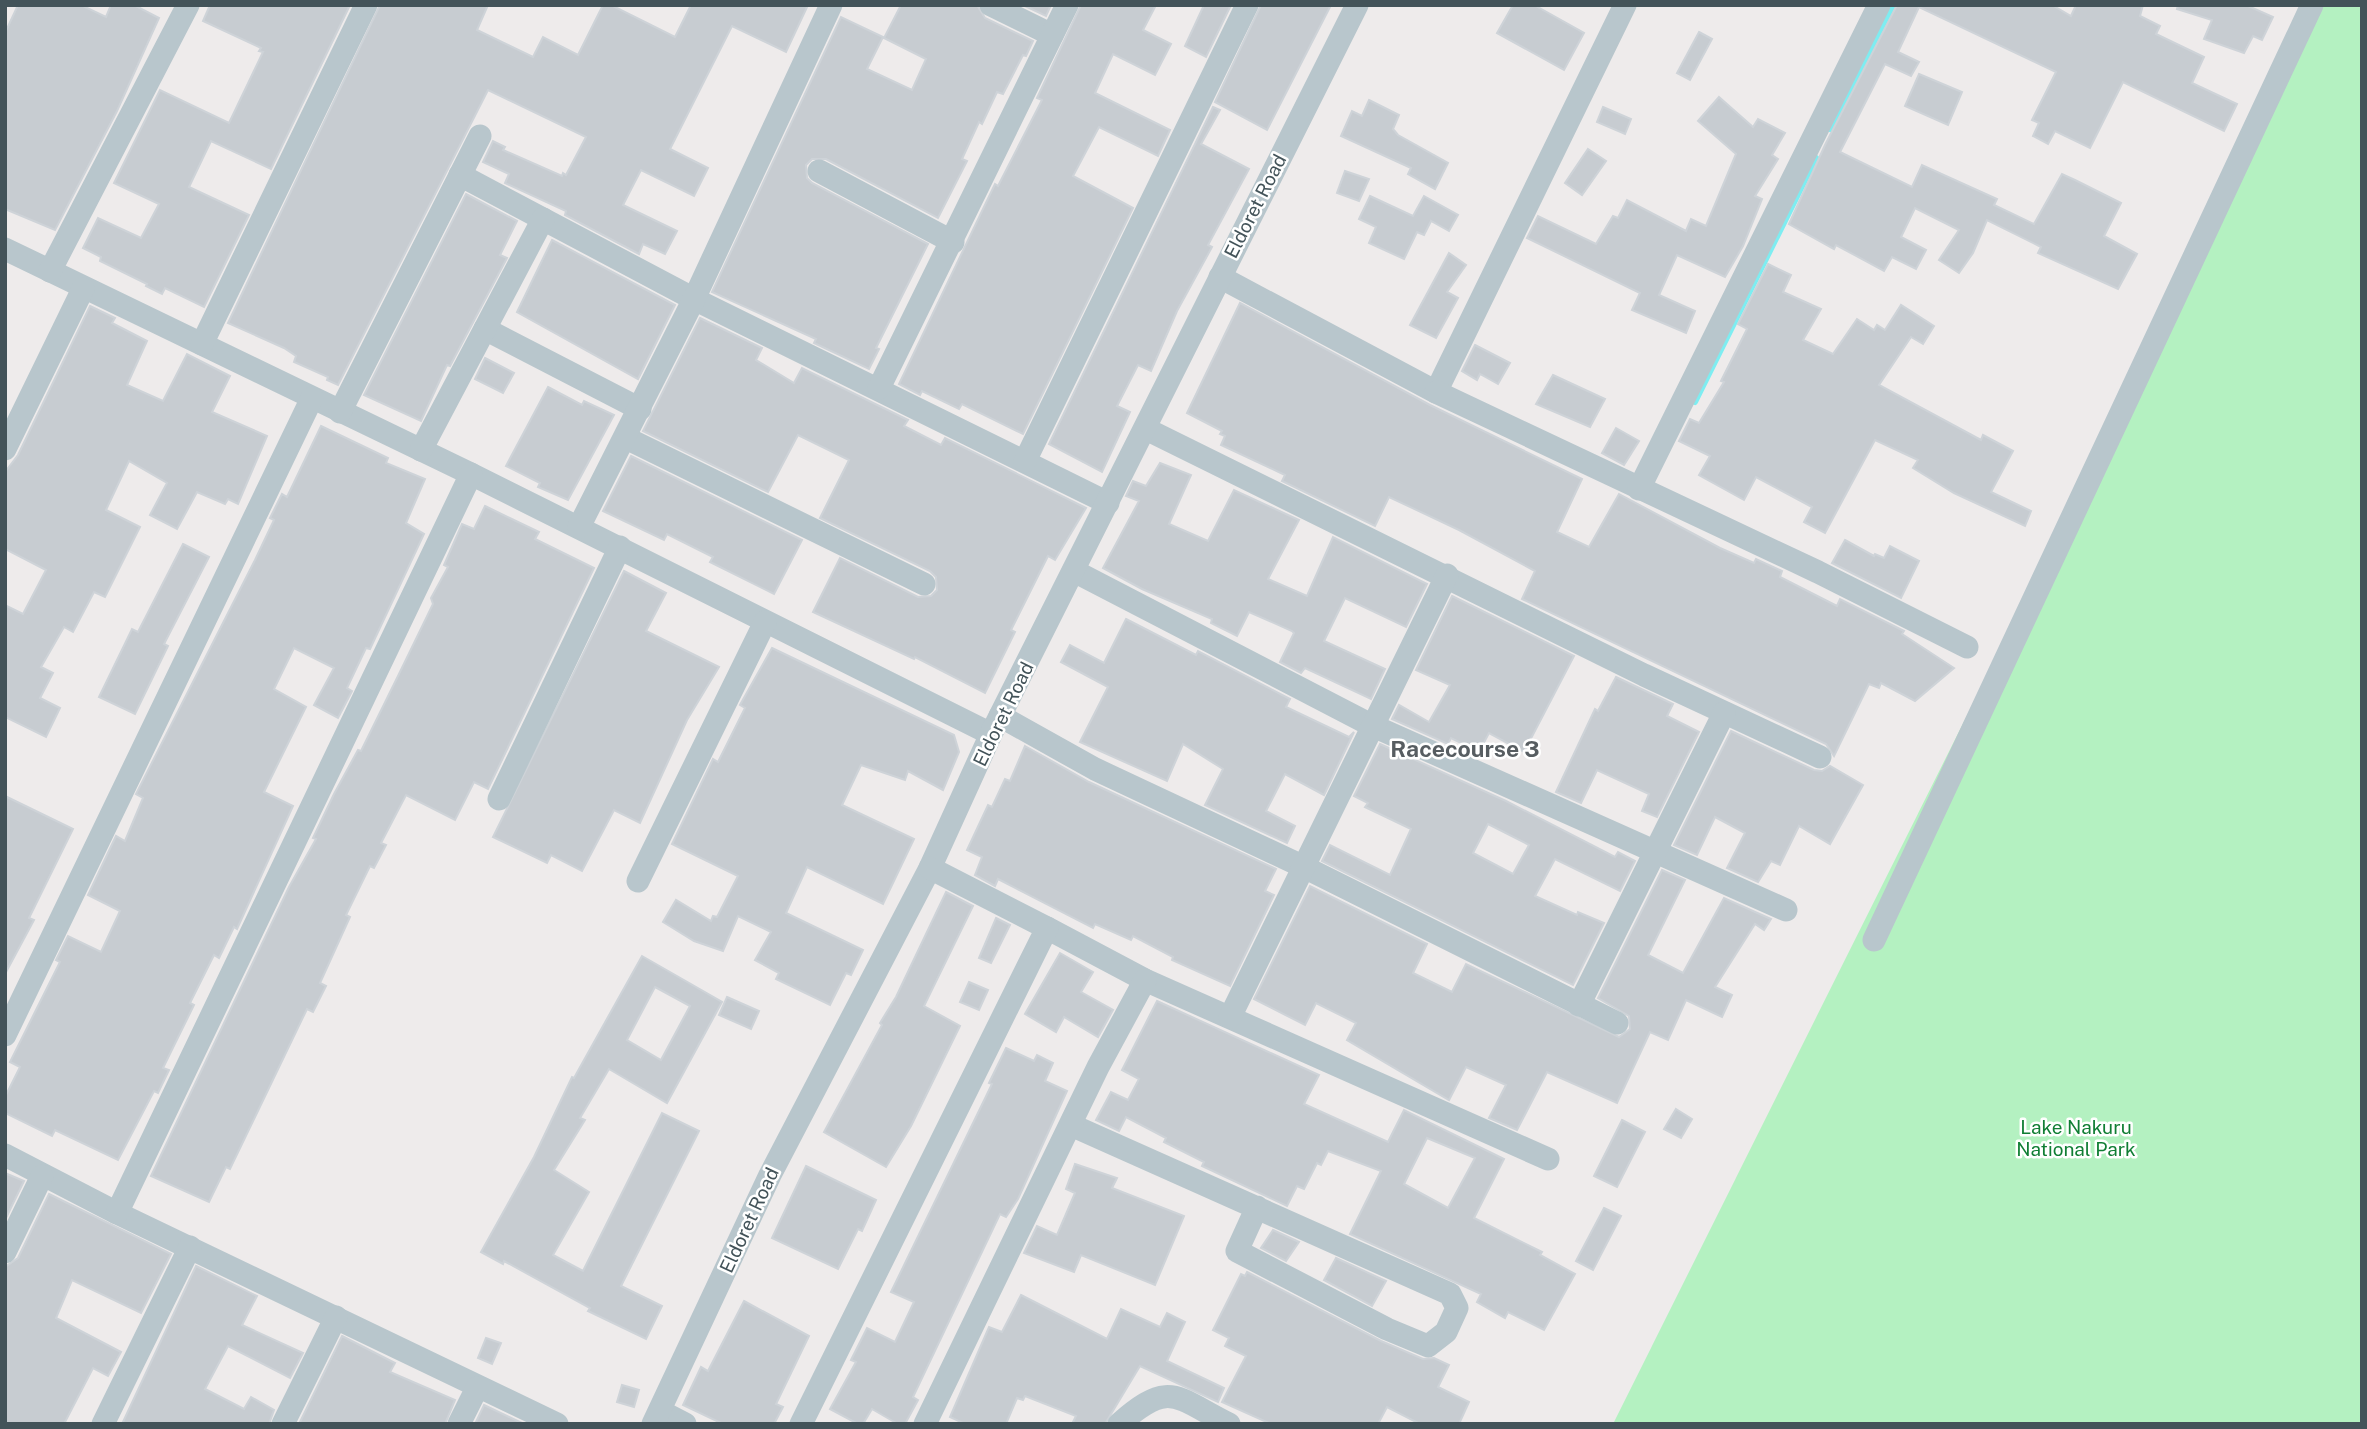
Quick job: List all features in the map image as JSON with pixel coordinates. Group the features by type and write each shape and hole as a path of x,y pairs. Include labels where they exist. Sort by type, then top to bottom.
{"street":[{"path":"50,271 188,5"},
{"path":"202,344 366,5"},
{"path":"579,527 694,299 831,5"},
{"path":"991,5 1052,35"},
{"path":"879,388 1067,5"},
{"path":"1025,461 1247,5"},
{"name":"Eldoret Road","path":"657,1417 770,1175 930,868 995,725 1357,5"},
{"path":"1436,391 1625,5"},
{"path":"1639,489 1879,5"},
{"path":"1874,940 2312,5"},
{"path":"340,412 480,136"},
{"path":"819,171 953,242"},
{"path":"460,175 694,299 1108,503"},
{"path":"421,450 543,219"},
{"path":"5,249 620,547 765,622 1094,769 1304,867 1616,1023"},
{"path":"1220,277 1436,391 1818,572 1967,647"},
{"path":"5,449 83,289"},
{"path":"485,329 640,409"},
{"path":"5,1035 312,398"},
{"path":"1146,429 1724,713 1820,757"},
{"path":"626,438 924,584"},
{"path":"117,1213 471,474"},
{"path":"499,799 620,547"},
{"path":"1074,571 1371,725 1786,910"},
{"path":"1230,1017 1371,725 1447,575"},
{"path":"638,881 765,622"},
{"path":"1579,1005 1724,713"},
{"path":"930,868 1145,980 1548,1159"},
{"path":"801,1424 1048,928"},
{"path":"925,1424 1145,980"},
{"path":"1071,1125 1257,1207 1450,1294 1457,1308 1447,1332 1429,1346 1355,1313 1237,1251 1257,1207"},
{"path":"5,1156 477,1388 557,1424"},
{"path":"5,1252 42,1176"},
{"path":"103,1424 190,1247"},
{"path":"283,1424 336,1317"},
{"path":"459,1424 477,1388"},
{"path":"1119,1424 1141,1404 1158,1395 1184,1399 1229,1424"},
{"path":"657,1417 685,1424"}],"green space":[{"name":"Lake Nakuru National Park","path":"2322,5 2362,5 2362,1424 1613,1424"}],"building":[{"path":"18,5 81,5 106,17 111,5 134,5 159,18 117,111 55,230 5,209 5,33"},
{"path":"210,5 350,5 271,169 211,141 189,187 249,215 204,307 165,288 162,294 100,261 101,257 83,248 98,218 141,238 159,204 114,183 160,90 229,123 263,52 259,51 261,48 203,21"},
{"path":"380,5 488,5 477,30 533,57 543,37 578,55 603,5 611,5 675,37 691,5 808,5 786,52 732,26 670,149 708,168 694,196 641,170 623,205 677,231 665,254 643,244 639,254 565,215 566,211 505,183 509,174 483,162 493,141 505,147 503,150 562,176 563,173 566,175 586,137 488,90 338,385 327,380 328,377 294,362 296,356 284,348 228,323"},
{"path":"901,5 977,5 985,18 1033,41 1003,94 997,92 982,124 979,122 962,159 967,161 938,218 826,159 812,159 806,165 807,178 812,183 928,244 876,348 879,349 869,369 814,343 816,339 712,292 841,17 883,37 867,69 912,90 926,59 884,38"},
{"path":"1023,5 1051,5 1046,16"},
{"path":"1081,5 1156,5 1143,30 1171,44 1155,75 1113,54 1095,93 1170,130 1158,156 1099,127 1073,176 1133,208 1023,434 962,404 959,409 922,391 920,395 899,384 995,184 998,186 1042,100 1037,98"},
{"path":"1204,5 1231,5 1206,57 1185,46"},
{"path":"1261,5 1331,5 1267,130 1215,102"},
{"path":"1513,5 1534,5 1584,33 1564,70 1497,33"},
{"path":"1897,5 2052,5 2071,16 2076,5 2143,5 2140,16 2160,26 2156,34 2204,57 2192,83 2237,104 2224,131 2123,82 2090,148 2055,131 2048,144 2033,136 2039,123 2032,120 2056,72 1919,7 1898,52 1919,62 1911,76 1885,64 1840,152 1912,187 1922,165 1997,199 1994,205 2034,224 2062,174 2075,180 2121,203 2104,236 2137,254 2118,289 2038,253 2041,247 1987,220 1973,253 1959,273 1939,260 1959,230 1915,208 1901,237 1926,250 1916,269 1892,257 1884,271 1836,245 1834,249 1789,224 1825,145"},
{"path":"2178,5 2246,5 2273,17 2262,40 2253,36 2244,53 2204,39 2212,20 2177,9"},
{"path":"1699,32 1712,39 1690,80 1677,73"},
{"path":"1919,74 1962,92 1948,125 1905,106"},
{"path":"1719,97 1753,127 1758,119 1785,133 1772,155 1778,159 1755,196 1762,199 1743,246 1725,277 1677,255 1659,295 1695,311 1686,333 1632,310 1640,293 1527,238 1538,216 1596,244 1613,216 1618,218 1627,200 1686,231 1691,219 1706,226 1736,154 1698,121"},
{"path":"1369,100 1399,115 1393,129 1398,135 1448,163 1435,189 1408,174 1411,168 1341,136 1352,111 1362,116"},
{"path":"1213,107 1220,110 1201,144 1249,169 1208,245 1212,247 1177,311 1151,371 1138,365 1117,406 1130,412 1102,472 1049,444"},
{"path":"1603,107 1631,119 1625,134 1597,122"},
{"path":"1588,149 1606,161 1582,195 1565,183"},
{"path":"1345,171 1369,179 1359,201 1337,193"},
{"path":"466,194 517,221 500,255 507,258 450,366 447,365 421,421 364,395"},
{"path":"1370,196 1413,216 1424,196 1458,215 1449,231 1431,221 1424,235 1417,232 1404,259 1369,243 1376,227 1359,219"},
{"path":"552,240 675,305 638,379 517,312"},
{"path":"1449,253 1466,265 1447,292 1458,298 1436,338 1410,325"},
{"path":"1768,264 1791,275 1783,292 1821,309 1803,340 1833,354 1857,319 1874,330 1877,325 1885,330 1901,305 1934,326 1923,344 1911,337 1879,385 1981,440 1983,435 2013,451 1991,492 2031,511 2025,526 1954,493 1913,468 1918,460 1875,440 1825,533 1804,522 1812,507 1756,477 1744,500 1699,475 1710,456 1679,441 1690,419 1699,423 1724,382 1721,381 1747,329 1738,324"},
{"path":"1240,303 1430,405 1582,479 1557,532 1589,547 1619,494 1720,548 1754,563 1756,559 1782,571 1780,577 1837,606 1840,599 1904,631 1902,634 1954,668 1915,701 1881,683 1879,688 1869,684 1834,756 1826,744 1522,599 1535,571 1459,530 1389,497 1375,526 1282,481 1285,475 1221,445 1225,436 1220,434 1222,431 1187,413"},
{"path":"90,306 115,318 112,323 147,341 127,385 163,401 187,354 230,376 212,412 267,436 238,504 228,499 225,504 197,492 177,529 150,515 167,483 129,461 106,510 140,527 105,597 94,592 73,632 64,627 41,667 53,673 40,698 60,708 46,737 5,717 5,605 23,614 46,570 5,549 5,472 18,455"},
{"path":"700,318 762,348 756,360 794,383 802,368 908,420 904,426 941,445 945,438 1086,508 1055,560 1048,556 1011,630 1015,632 985,693 915,657 914,659 813,612 840,558 918,597 931,596 937,590 936,577 930,571 820,518 849,460 798,435 768,492 643,431"},
{"path":"1475,345 1510,363 1498,384 1480,374 1477,380 1462,371"},
{"path":"485,358 514,373 503,393 475,379"},
{"path":"1553,375 1605,399 1590,427 1536,404"},
{"path":"548,387 582,405 584,401 614,415 568,500 538,487 540,483 506,466"},
{"path":"321,426 388,458 386,463 425,479 406,523 424,534 370,649 366,648 347,688 352,691 338,718 314,705 334,668 294,648 274,689 306,707 264,792 293,806 237,929 234,927 219,958 214,955 190,1003 194,1005 163,1068 169,1070 158,1093 154,1091 118,1160 55,1130 52,1136 5,1113 5,1097 20,1067 10,1062 60,962 56,960 68,936 101,952 120,911 88,895 116,836 125,841 143,798 136,794 255,560 274,520 270,518 282,494 287,497"},
{"path":"1616,428 1639,441 1624,465 1602,453"},
{"path":"631,456 802,540 774,594 710,562 713,557 667,534 664,540 603,511"},
{"path":"1160,463 1191,475 1169,524 1208,541 1234,490 1299,520 1268,579 1307,596 1333,537 1427,584 1406,627 1345,598 1324,641 1385,669 1371,699 1305,668 1301,673 1280,662 1294,633 1292,631 1249,612 1237,636 1211,623 1212,619 1142,589 1103,568 1139,501 1126,496 1133,481 1146,486"},
{"path":"485,506 539,532 535,539 594,568 488,789 474,782 455,820 406,795 381,843 386,845 374,868 370,866 346,915 350,917 320,983 326,986 313,1012 307,1009 230,1169 226,1167 209,1202 151,1176 289,887 316,839 313,838 334,794 358,750 361,751 433,604 431,598 448,567 444,565 462,524 474,529"},
{"path":"1845,540 1874,556 1875,554 1884,558 1890,546 1919,561 1901,598 1832,563"},
{"path":"183,544 209,557 164,644 168,646 135,714 99,697 132,629 138,632"},
{"path":"624,571 666,593 646,631 719,667 687,720 640,823 614,810 582,871 551,855 547,863 493,837"},
{"path":"1452,596 1574,656 1524,752 1489,733 1479,752 1451,738 1448,744 1392,719 1399,705 1429,722 1450,685 1416,670"},
{"path":"1126,619 1196,655 1198,651 1290,699 1286,707 1349,737 1354,732 1324,795 1285,774 1266,811 1295,826 1287,843 1205,805 1223,769 1183,744 1167,781 1080,742 1108,687 1061,662 1070,645 1104,663"},
{"path":"772,648 954,735 959,752 943,790 908,771 905,780 861,765 842,805 914,839 883,904 807,867 786,913 863,950 851,975 846,973 830,1005 776,979 779,973 755,960 771,932 738,916 723,951 694,941 663,922 676,900 711,921 713,916 717,917 738,876 672,844 713,759 718,762 745,708 740,705"},
{"path":"1616,677 1673,704 1667,716 1699,732 1657,817 1642,811 1649,794 1597,770 1581,803 1556,792 1595,709 1598,711"},
{"path":"1731,731 1814,770 1822,771 1830,766 1863,785 1830,844 1799,826 1780,865 1771,861 1758,882 1727,868 1745,833 1715,817 1697,855 1674,845"},
{"path":"1380,744 1506,801 1615,857 1618,852 1635,861 1620,891 1555,859 1535,896 1577,915 1578,912 1604,923 1573,985 1322,861 1330,845 1390,875 1411,829 1365,807 1368,803 1354,796","holes":["1488,824 1529,845 1513,874 1473,853"]},
{"path":"1025,746 1089,782 1276,869 1265,891 1274,895 1230,986 1172,960 1173,957 1133,936 1131,940 1095,924 1093,928 998,879 995,886 975,875 982,857 967,850 988,805 992,807 1005,779 1010,781"},
{"path":"5,796 73,829 29,918 34,920 5,974"},
{"path":"1662,870 1685,880 1648,955 1683,973 1724,898 1771,919 1764,930 1755,924 1715,987 1732,995 1722,1017 1686,1000 1668,1040 1650,1032 1617,1103 1547,1072 1517,1130 1489,1118 1506,1085 1466,1067 1449,1100 1347,1040 1356,1023 1316,1003 1305,1025 1254,999 1310,886 1427,944 1413,973 1452,992 1466,964 1619,1037 1630,1029 1629,1016 1598,998"},
{"path":"946,892 973,906 924,1006 960,1026 911,1126 886,1167 824,1132 882,1025 880,1023 896,997"},
{"path":"996,918 1010,925 991,963 979,958"},
{"path":"1060,953 1093,972 1081,992 1113,1010 1098,1037 1064,1017 1056,1032 1025,1014"},
{"path":"642,956 722,1002 667,1103 609,1069 580,1118 585,1120 554,1170 589,1192 553,1255 583,1271 662,1113 699,1131 621,1286 662,1306 646,1339 588,1311 590,1308 504,1261 503,1264 481,1252 534,1157 572,1077 574,1078","holes":["655,987 690,1006 661,1060 627,1040"]},
{"path":"969,982 988,990 979,1010 960,1002"},
{"path":"727,997 759,1011 751,1029 719,1015"},
{"path":"1157,1001 1319,1075 1304,1104 1388,1142 1404,1110 1504,1159 1474,1218 1542,1252 1540,1255 1575,1274 1544,1330 1508,1312 1505,1318 1477,1302 1481,1294 1350,1234 1381,1171 1328,1151 1321,1165 1317,1163 1304,1189 1297,1186 1287,1206 1202,1166 1204,1162 1164,1142 1166,1138 1126,1117 1119,1131 1096,1120 1111,1092 1128,1100 1139,1079 1122,1070","holes":["1427,1138 1475,1158 1448,1208 1404,1184"]},
{"path":"1006,1048 1034,1061 1037,1055 1053,1063 1045,1081 1067,1091 1018,1199 1006,1217 1000,1214 913,1397 918,1400 905,1424 898,1424 872,1409 863,1424 858,1424 830,1409 856,1362 851,1360 867,1328 895,1342 914,1302 891,1292 992,1084 989,1083"},
{"path":"1676,1109 1692,1119 1681,1138 1664,1129"},
{"path":"1622,1120 1645,1132 1617,1187 1594,1176"},
{"path":"1075,1164 1117,1178 1112,1188 1184,1216 1155,1285 1081,1255 1074,1272 1024,1253 1037,1226 1057,1235 1075,1193 1066,1189"},
{"path":"806,1166 876,1200 862,1231 858,1229 838,1269 772,1238"},
{"path":"5,1173 24,1181 5,1220"},
{"path":"49,1194 171,1254 141,1313 72,1280 56,1318 121,1352 108,1376 93,1368 64,1424 5,1424 5,1267 18,1258"},
{"path":"1604,1208 1621,1216 1593,1270 1576,1261"},
{"path":"1273,1230 1299,1242 1286,1261 1261,1248"},
{"path":"1336,1258 1386,1281 1372,1306 1324,1280"},
{"path":"196,1266 257,1296 242,1325 303,1353 290,1378 228,1346 205,1389 244,1409 251,1397 274,1410 269,1424 122,1424"},
{"path":"1247,1272 1381,1341 1423,1359 1434,1358 1449,1365 1438,1387 1469,1402 1459,1424 1420,1424 1387,1407 1378,1424 1271,1424 1222,1402 1246,1356 1225,1346 1229,1338 1213,1330 1241,1274 1245,1276"},
{"path":"1021,1295 1107,1339 1121,1309 1160,1327 1167,1313 1185,1322 1167,1361 1224,1388 1218,1402 1140,1366 1105,1424 1072,1424 1076,1416 1025,1396 1023,1400 1017,1398 1006,1424 965,1424 950,1417 989,1327 1002,1332"},
{"path":"744,1301 809,1336 776,1404 783,1407 774,1424 723,1424 683,1405 701,1367 708,1371"},
{"path":"342,1336 395,1363 390,1372 455,1400 445,1424 299,1424"},
{"path":"486,1338 501,1343 492,1364 478,1358"},
{"path":"622,1385 639,1390 634,1407 617,1402"},
{"path":"484,1405 524,1424 475,1424"}],"waterway":[{"path":"1830,129 1893,5"},
{"path":"1695,402 1816,158"}],"district":[{"name":"Racecourse 3","path":"1465,749"}]}
